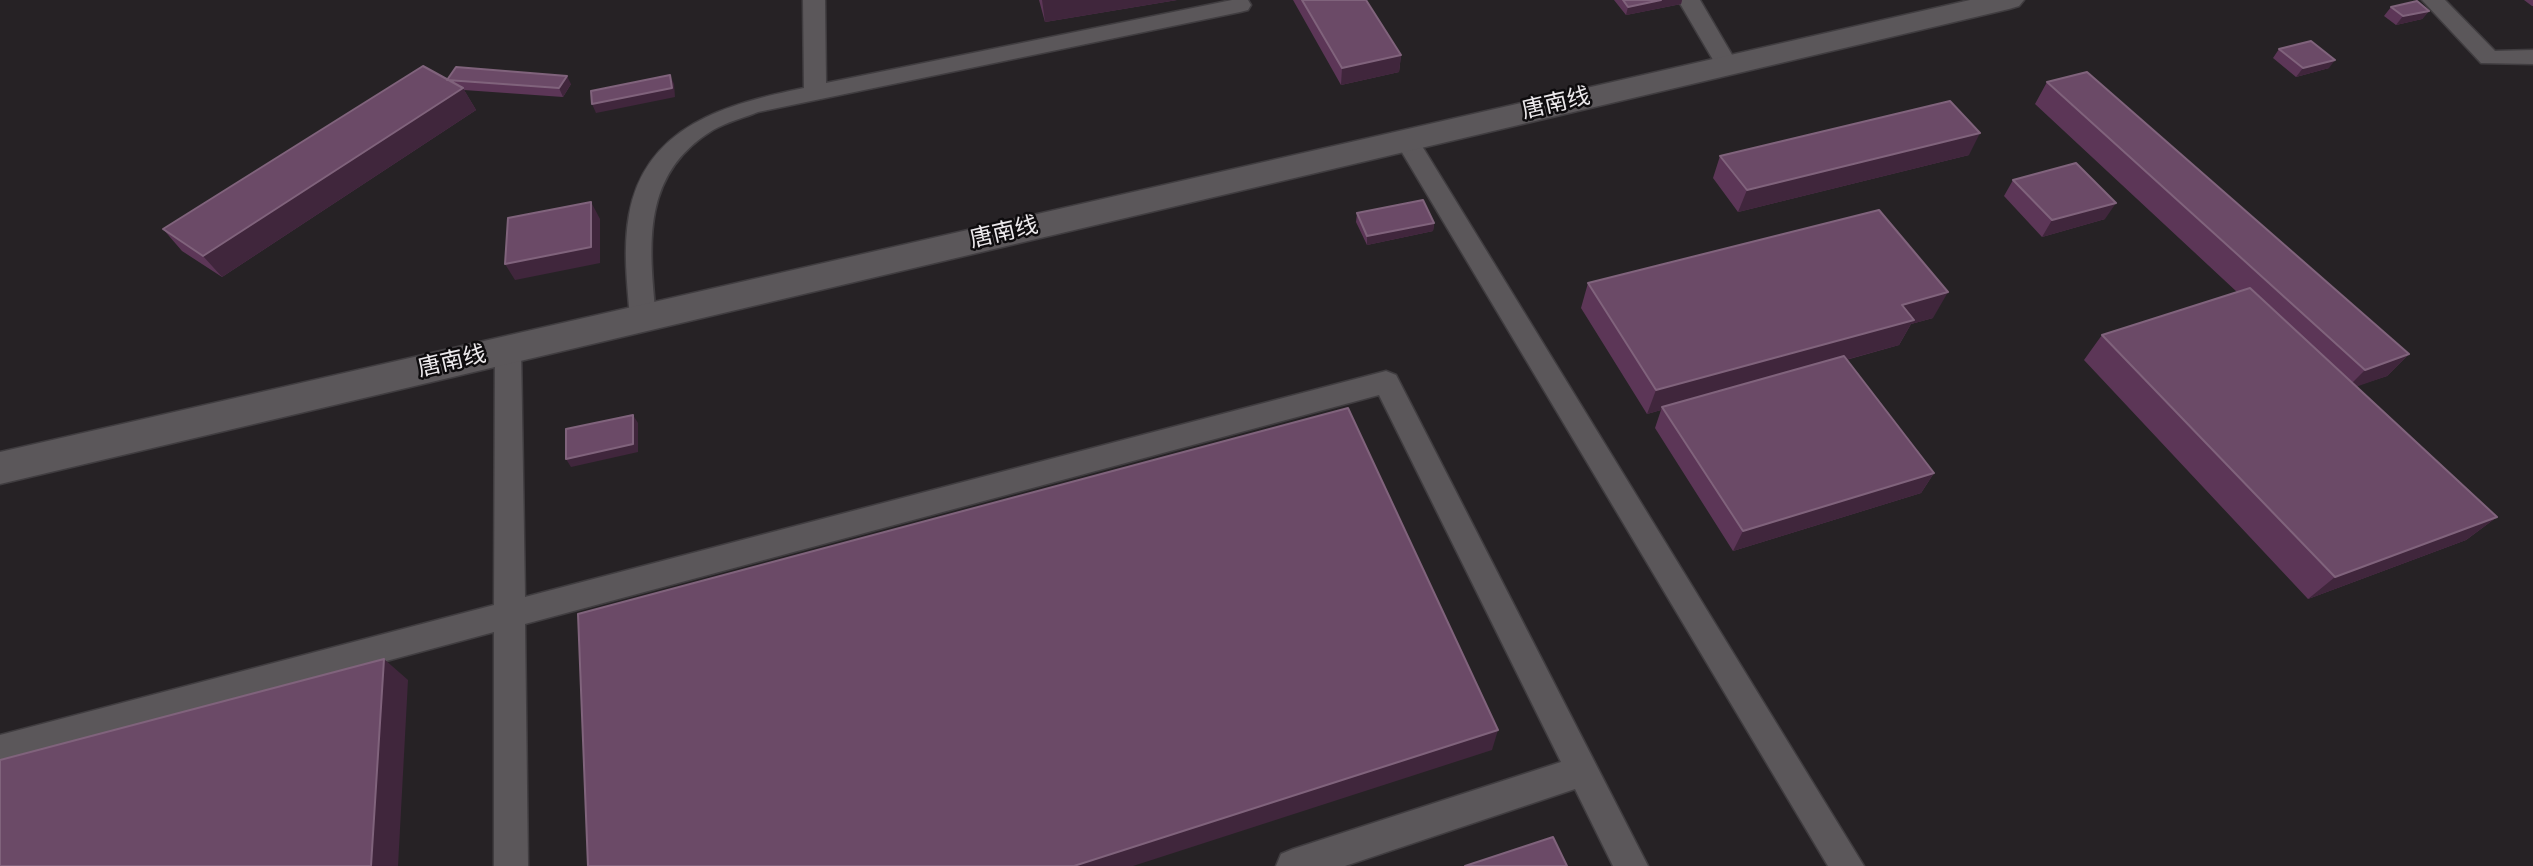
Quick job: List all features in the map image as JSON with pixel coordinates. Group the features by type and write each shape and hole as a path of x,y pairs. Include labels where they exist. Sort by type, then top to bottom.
{"street":[{"name":"唐南线","path":"0,467 2009,0"}],"lane":[{"path":"814,0 815,94"},
{"path":"1689,0 1727,65"},
{"path":"2433,0 2489,58 2533,57"},
{"path":"643,317 637,252 641,210 659,165 700,127 753,106 1240,5"},
{"path":"1406,139 1847,866"},
{"path":"508,349 511,866"},
{"path":"0,750 1386,382 1631,866"},
{"path":"1293,866 1583,771"}],"building":[{"path":"1302,0 1366,0 1401,55 1342,68"},
{"path":"1623,0 1661,0 1628,7"},
{"path":"2417,1 2429,11 2403,16 2391,7"},
{"path":"2311,41 2335,60 2303,68 2279,49"},
{"path":"423,66 463,88 203,256 163,229"},
{"path":"456,67 567,76 559,88 447,80"},
{"path":"2087,72 2409,354 2365,370 2047,82"},
{"path":"670,75 672,88 592,104 591,91"},
{"path":"1950,101 1980,133 1747,190 1720,156"},
{"path":"2076,163 2116,203 2052,220 2013,180"},
{"path":"1423,200 1434,223 1367,236 1357,213"},
{"path":"591,202 591,247 505,264 508,218"},
{"path":"1879,210 1948,292 1902,305 1914,320 1656,390 1588,283"},
{"path":"2250,288 2497,517 2335,577 2102,335"},
{"path":"1844,356 1934,473 1743,531 1662,407"},
{"path":"1348,408 1498,730 1074,866 588,866 578,614"},
{"path":"633,415 633,444 566,459 566,429"},
{"path":"384,659 371,866 0,866 0,760"},
{"path":"1553,837 1567,866 1465,866"}]}
